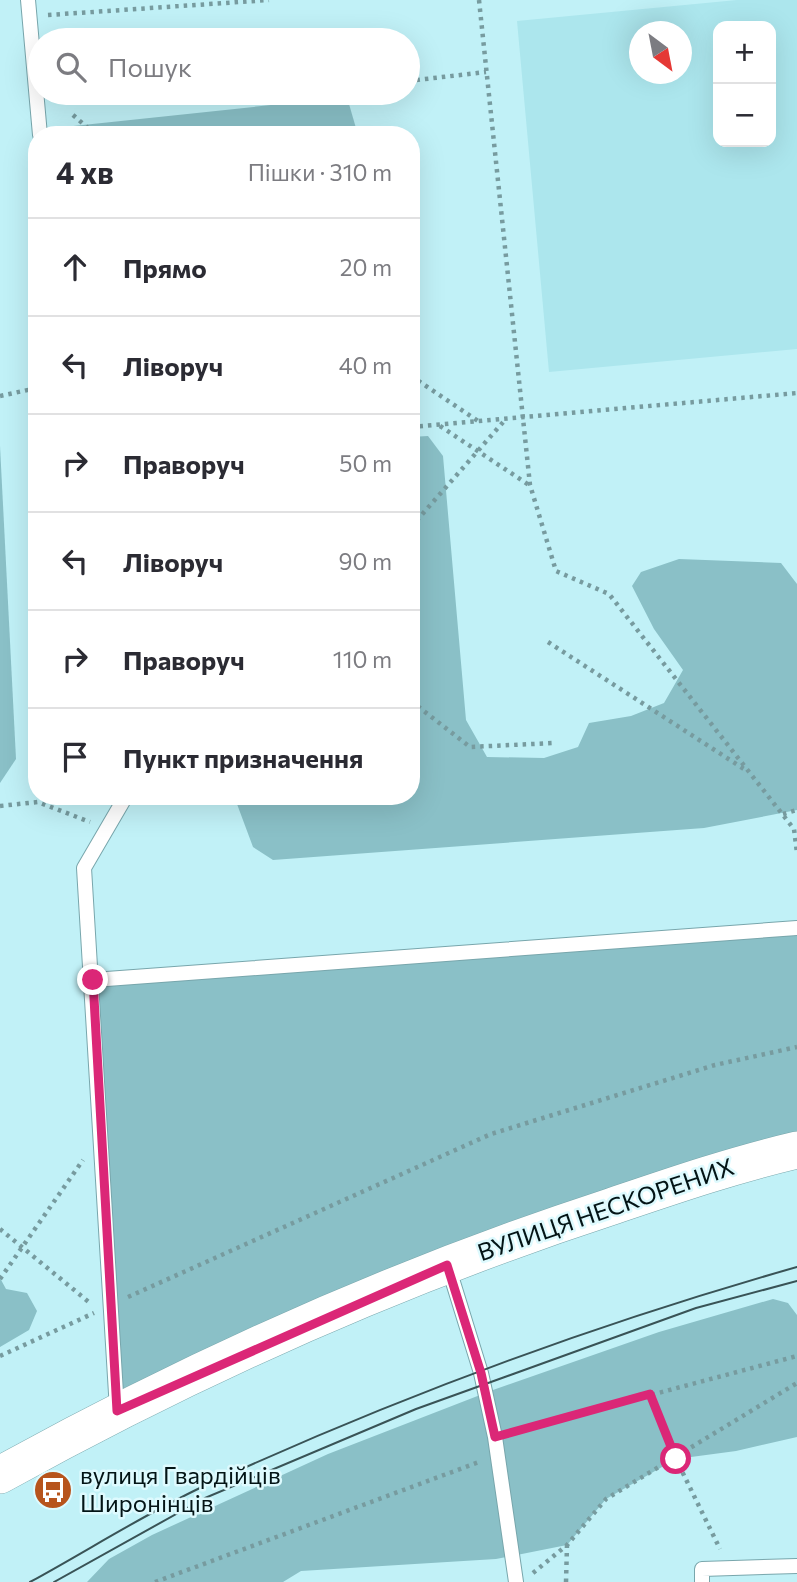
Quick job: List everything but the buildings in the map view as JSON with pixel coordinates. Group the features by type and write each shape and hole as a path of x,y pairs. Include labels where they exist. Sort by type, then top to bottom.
{"main road":[{"name":"ВУЛИЦЯ НЕСКОРЕНИХ","path":"0,1475 117,1411 447,1265 695,1178 797,1150"}],"lane":[{"path":"28,0 31,28"},
{"path":"37,105 39,126"},
{"path":"117,1411 93,980 84,868 120,805"},
{"path":"93,980 797,928"},
{"path":"447,1265 481,1373 495,1437 516,1582"},
{"path":"702,1582 702,1569 797,1566"}],"path":[{"path":"30,17 269,0"},
{"path":"479,0 530,485 556,571 609,594 794,829 797,853"},
{"path":"420,80 486,72"},
{"path":"73,115 86,126"},
{"path":"420,382 479,422"},
{"path":"0,396 28,390"},
{"path":"420,426 797,393"},
{"path":"420,517 505,419"},
{"path":"439,425 530,485"},
{"path":"548,642 750,773"},
{"path":"420,708 470,747 553,743"},
{"path":"0,807 28,803"},
{"path":"46,805 107,828"},
{"path":"783,814 797,810"},
{"path":"110,1305 491,1134 715,1065 797,1047"},
{"path":"0,1279 101,1134"},
{"path":"0,1229 99,1310 0,1356"},
{"path":"495,1437 797,1356"},
{"path":"531,1575 567,1545 606,1499 676,1459 797,1383"},
{"path":"650,1394 676,1459 730,1568"},
{"path":"155,1582 496,1455"},
{"path":"566,1582 567,1545"}],"shaded area":[{"path":"737,0 797,0 797,349 549,372 517,21"},
{"path":"271,105 349,105 355,126 73,126"},
{"path":"420,436 428,436 443,456 466,720 487,757 544,758 578,747 589,723 631,716 664,703 683,670 654,629 632,586 641,572 679,559 781,563 797,584 797,810 704,828 273,860 253,847 237,805 420,805"},
{"path":"0,446 16,759 0,783"},
{"path":"797,928 797,1150 117,1411 93,980"},
{"path":"0,1278 6,1289 27,1293 37,1311 29,1330 0,1347"},
{"path":"773,1299 788,1303 797,1315 797,1437 736,1451 676,1459 606,1499 567,1545 496,1559 301,1571 283,1582 87,1582 109,1559 152,1535 328,1454 493,1390 659,1332"}],"tram line":[{"path":"30,1582 180,1498 346,1424 570,1339 797,1267"},
{"path":"54,1582 205,1498 416,1409 696,1308 797,1281"}],"place":[{"name":"вулиця Гвардійців Широнінців","path":"53,1490"}],"route":[{"path":"93,980 117,1411 331,1314 447,1265 481,1373 495,1437 650,1394 676,1459"}]}
